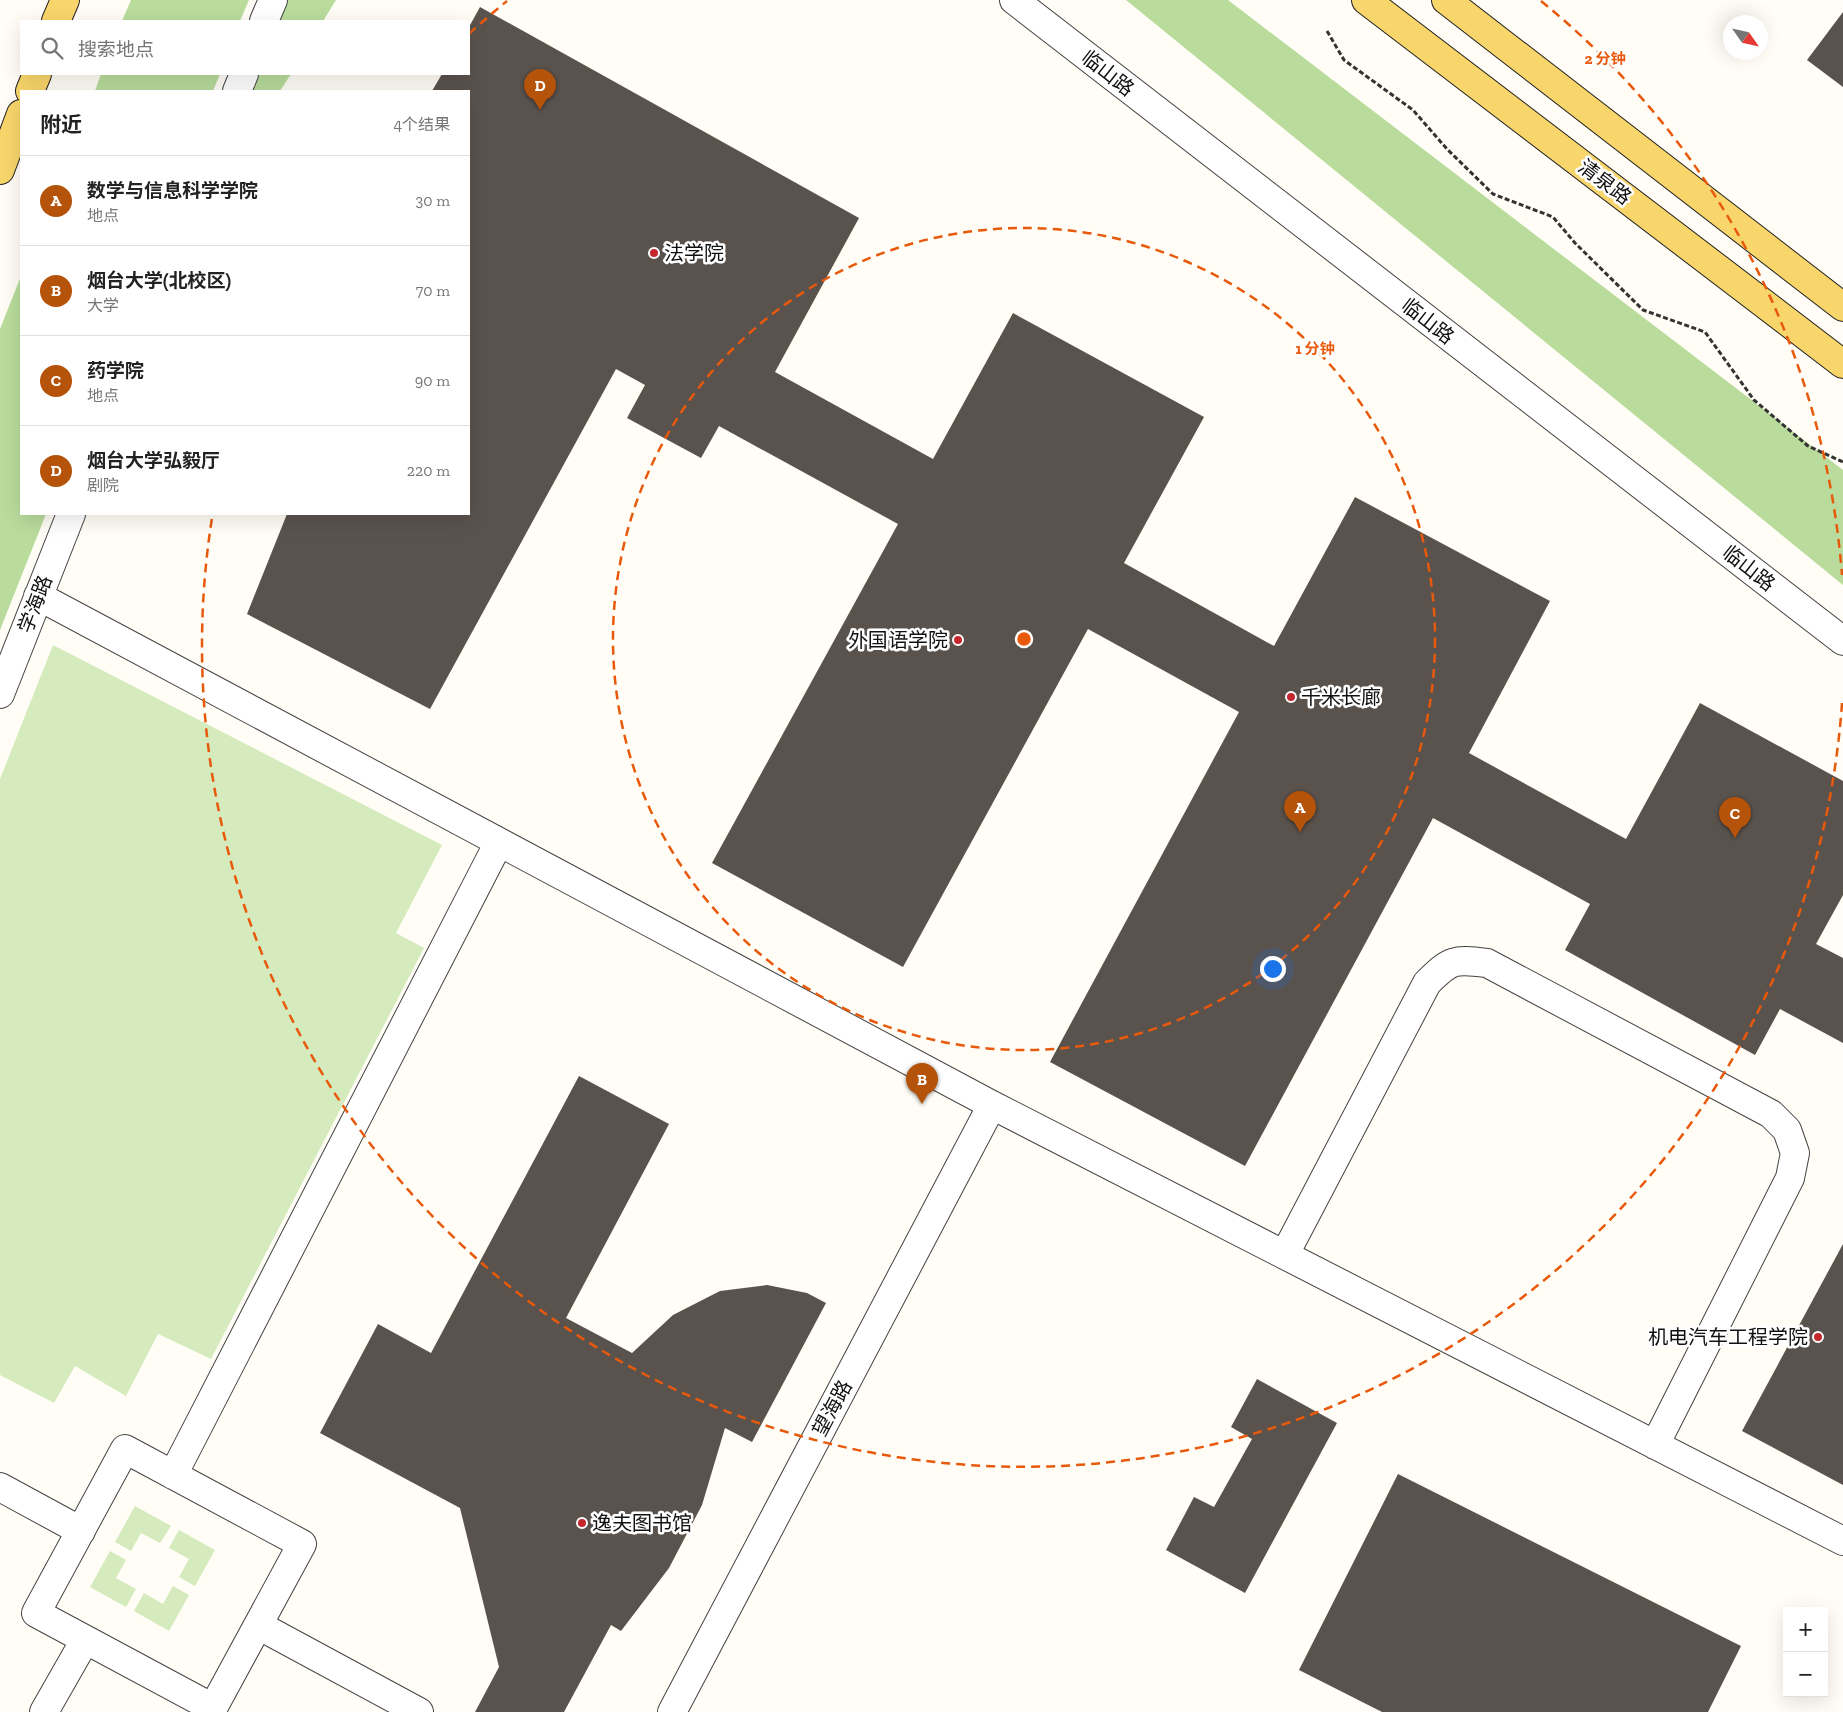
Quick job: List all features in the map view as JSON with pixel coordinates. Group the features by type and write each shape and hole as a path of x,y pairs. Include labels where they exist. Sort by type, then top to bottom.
{"main road":[{"path":"56,20 64,0"},
{"name":"清泉路","path":"1366,0 1843,364"},
{"path":"1446,0 1843,307"},
{"path":"30,90 36,75"},
{"path":"0,170 20,117"}],"street":[{"path":"264,20 273,0"},
{"name":"临山路","path":"1014,0 1843,641"},
{"path":"237,90 244,75"},
{"name":"学海路","path":"0,694 71,515"},
{"path":"38,596 992,1105 1843,1541"},
{"path":"173,1475 499,842"},
{"path":"1284,1254 1427,982 1445,965 1463,960 1487,963 1771,1114 1787,1130 1795,1153 1790,1178 1655,1444"},
{"name":"望海路","path":"672,1712 992,1105"},
{"path":"125,1449 302,1544 213,1708 36,1614 81,1531 125,1449"},
{"path":"0,1487 81,1531"},
{"path":"258,1625 418,1712"},
{"path":"44,1712 85,1640"}],"path":[{"path":"1327,31 1344,60 1413,110 1447,149 1493,194 1553,217 1575,243 1643,310 1705,332 1754,400 1808,446 1843,462"}],"green space":[{"path":"131,0 249,0 240,20 122,20"},
{"path":"286,0 336,0 324,20 277,20"},
{"path":"1126,0 1228,0 1843,470 1843,585"},
{"path":"101,75 220,75 213,90 95,90"},
{"path":"256,75 290,75 281,90 248,90"},
{"path":"20,279 20,515 46,515 0,630 0,329"},
{"path":"53,645 442,845 396,933 424,948 211,1359 158,1334 126,1396 75,1366 54,1403 0,1375 0,779"},
{"path":"135,1506 171,1526 160,1543 141,1533 131,1551 115,1542"},
{"path":"179,1530 215,1550 195,1586 179,1577 189,1559 169,1548"},
{"path":"110,1551 126,1560 116,1578 136,1589 126,1607 90,1587"},
{"path":"173,1586 189,1595 169,1631 134,1611 144,1593 163,1604"}],"building":[{"path":"480,7 859,218 775,372 933,459 1013,313 1204,417 1124,563 1274,646 1355,497 1550,601 1469,753 1626,839 1700,703 1843,781 1843,895 1816,944 1843,958 1843,1043 1780,1009 1755,1055 1565,950 1590,904 1433,818 1245,1166 1050,1062 1239,712 1088,629 903,967 712,863 898,524 719,426 701,458 627,418 645,385 616,369 430,709 247,614 287,515 470,515 470,90 433,90 441,75 470,75 470,25"},
{"path":"1843,12 1843,87 1807,60"},
{"path":"579,1076 669,1124 566,1318 632,1353 673,1315 720,1291 767,1285 807,1293 826,1303 752,1442 725,1428 702,1505 669,1568 621,1631 611,1625 564,1712 475,1712 499,1667 460,1508 320,1433 378,1324 431,1353"},
{"name":"机电汽车工程学院","path":"1843,1244 1843,1485 1742,1431"},
{"path":"1257,1379 1337,1423 1245,1593 1166,1550 1194,1497 1214,1507 1252,1439 1231,1427"},
{"path":"1398,1474 1741,1646 1708,1712 1382,1712 1299,1670"}],"place":[{"name":"烟台大学弘毅厅","path":"540,110"},
{"name":"法学院","path":"654,253"},
{"name":"外国语学院","path":"958,640"},
{"name":"千米长廊","path":"1291,697"},
{"name":"数学与信息科学学院","path":"1300,832"},
{"name":"药学院","path":"1735,838"},
{"name":"烟台大学(北校区)","path":"922,1104"},
{"name":"机电汽车工程学院","path":"1818,1337"},
{"name":"逸夫图书馆","path":"582,1523"}]}
